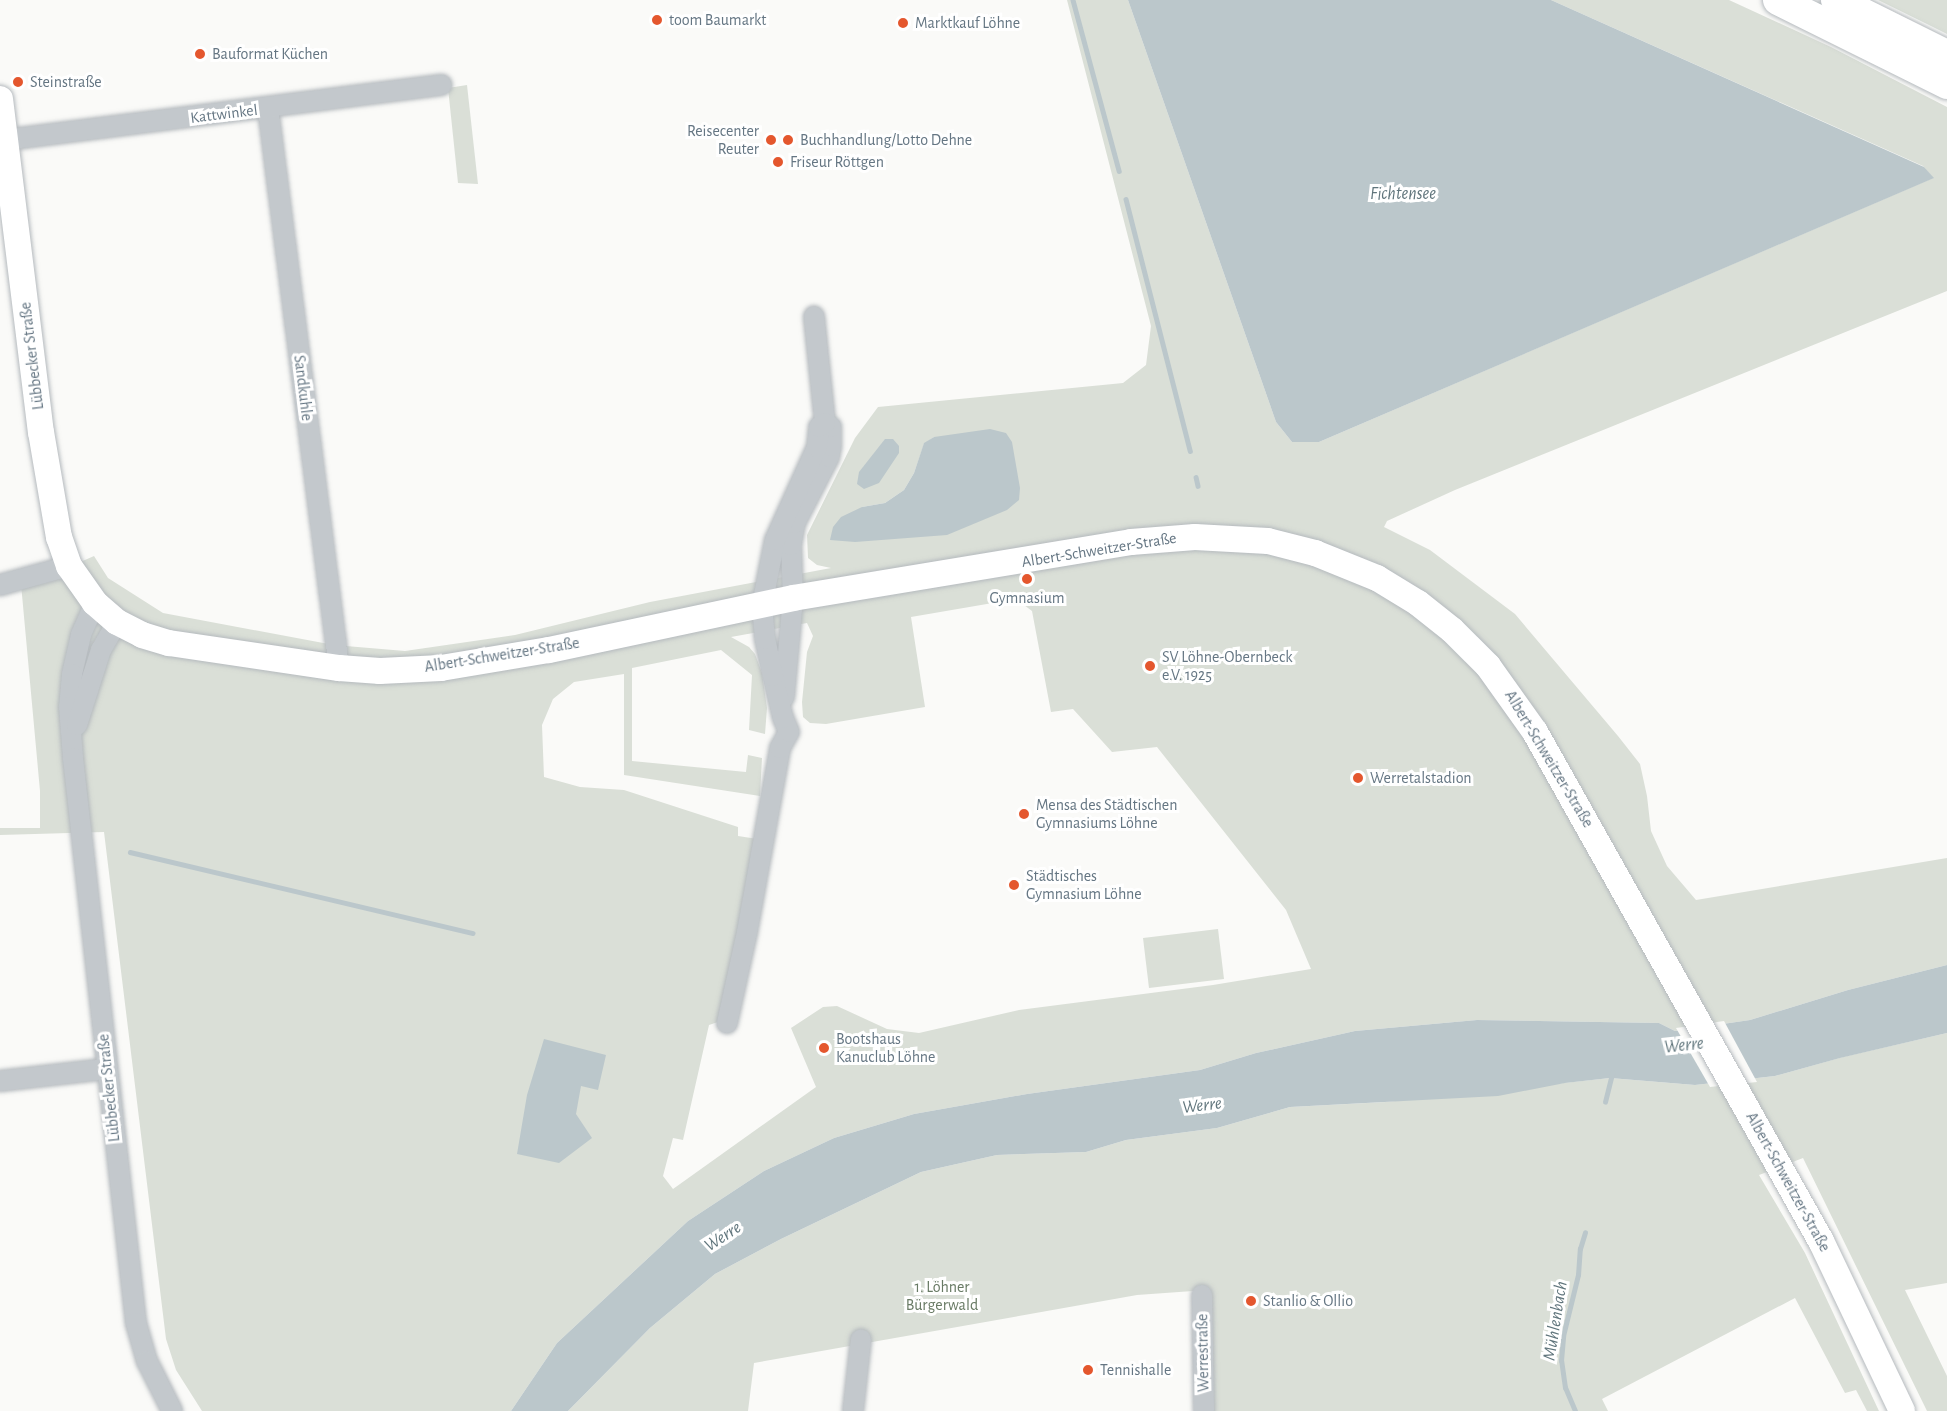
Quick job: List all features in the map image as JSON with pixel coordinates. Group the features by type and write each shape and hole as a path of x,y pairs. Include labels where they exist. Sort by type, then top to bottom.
{"highway":[{"path":"1778,0 1947,84"},
{"path":"1836,0 1947,55"}],"main road":[{"name":"Lübbecker Straße","path":"0,99 5,140 8,232 59,537 69,566 95,603 128,629 169,643"},
{"name":"Albert-Schweitzer-Straße","path":"169,643 339,668 424,669 472,664 793,598 1170,538 1228,537 1268,541 1336,560 1377,578 1418,603 1452,630 1488,666 1508,691 1573,795 1773,1153 1859,1317 1902,1411"}],"street":[{"name":"Kattwinkel","path":"5,140 442,85"},
{"name":"Sandkuhle","path":"268,108 339,668"},
{"path":"814,317 825,423"},
{"path":"783,718 793,598 791,545 795,523 829,457 831,427 825,423"},
{"path":"727,1023 780,748 789,732 783,718 765,639 762,605 775,540 817,447 819,427 825,423"},
{"path":"0,585 69,566"},
{"name":"Lübbecker Straße","path":"95,603 81,635 72,674 69,707 73,758 136,1323 147,1361 172,1411"},
{"name":"Lübbecker Straße","path":"73,758 77,717 101,650 117,622"},
{"path":"0,1081 106,1069"},
{"name":"Werrestraße","path":"1202,1295 1204,1411"},
{"path":"853,1411 861,1339"}],"green space":[{"path":"1067,0 1128,0 1276,422 1292,442 1319,442 1933,178 1923,166 1551,0 1729,0 1831,47 1947,107 1947,291 1455,490 1387,521 1384,527 1430,550 1515,614 1618,736 1640,764 1651,831 1667,866 1696,900 1947,858 1947,965 1848,990 1750,1020 1675,1031 1659,1023 1477,1020 1355,1031 1256,1053 1200,1070 1027,1094 914,1114 834,1138 764,1171 688,1221 557,1343 511,1411 202,1411 176,1370 166,1339 104,832 0,835 0,828 40,828 40,791 21,584 42,579 94,556 108,578 163,613 334,645 405,651 515,635 650,602 831,568 817,565 808,558 807,535 855,438 878,407 1123,383 1146,365 1151,326","holes":["934,437 947,535 862,507 885,503 904,490 914,473 924,444","1016,599 1032,611 1051,712 1073,709 1112,752 1157,747 1286,910 1311,969 1213,985 1019,1010 919,1033 887,1029 837,1006 823,1007 791,1028 816,1087 673,1189 663,1176 673,1138 683,1140 709,1025 721,1021 771,841 738,836 738,827 624,790 580,787 544,777 542,725 553,699 574,682 624,674 624,775 760,796 762,758 748,755 746,772 632,761 632,668 721,650 752,675 749,730 765,734 767,708 762,673 755,654 749,647 731,637 807,623 813,636 807,652 802,702 803,717 810,723 826,724 925,707 911,617"]},
{"path":"1878,0 1947,0 1947,34 1929,25"},
{"path":"467,85 478,184 458,183 448,88"},
{"path":"1218,929 1224,979 1149,988 1143,938"},
{"name":"1. Löhner Bürgerwald","path":"1947,1033 1947,1283 1905,1290 1947,1376 1947,1411 1927,1411 1803,1158 1759,1175 1805,1253 1879,1411 1867,1411 1856,1390 1845,1393 1795,1298 1602,1399 1608,1411 1209,1411 1207,1290 1137,1295 754,1363 748,1411 568,1411 650,1328 715,1274 781,1239 921,1172 997,1155 1086,1152 1126,1140 1217,1128 1290,1107 1386,1102 1610,1078 1695,1085 1775,1076 1843,1057"}],"water":[{"name":"Fichtensee","path":"1128,0 1551,0 1924,167 1934,178 1319,442 1292,442 1276,422"},
{"path":"990,429 1006,433 1012,442 1020,488 1019,500 1007,510 947,535 855,542 830,540 833,527 841,517 862,507 885,503 904,490 914,473 924,443 934,437"},
{"path":"885,439 893,439 899,446 899,453 879,483 864,489 857,484 859,472"},
{"name":"Werre","path":"1947,965 1947,1033 1775,1076 1695,1085 1610,1078 1565,1083 1498,1096 1290,1107 1217,1128 1126,1140 1086,1152 997,1155 921,1172 781,1239 715,1274 650,1328 568,1411 511,1411 557,1343 688,1221 764,1171 834,1138 914,1114 1027,1094 1200,1070 1256,1053 1355,1031 1477,1020 1659,1023 1675,1031 1750,1020 1848,990"},
{"path":"544,1039 606,1055 598,1090 581,1086 576,1114 592,1138 559,1163 517,1154 527,1095"}],"pier":[{"path":"1724,1021 1757,1082 1710,1087 1676,1028"}],"waterway":[{"path":"1073,0 1119,171"},
{"path":"1126,199 1190,451"},
{"path":"1196,477 1198,486"},
{"path":"130,852 473,933"},
{"name":"Mühlenbach","path":"1605,1102 1612,1073"},
{"name":"Mühlenbach","path":"1575,1411 1565,1388 1561,1361 1563,1336 1578,1275 1580,1249 1585,1233"}],"place":[{"name":"toom Baumarkt","path":"657,20"},
{"name":"Marktkauf Löhne","path":"903,23"},
{"name":"Bauformat Küchen","path":"200,54"},
{"name":"Steinstraße","path":"18,82"},
{"name":"Reisecenter Reuter","path":"771,140"},
{"name":"Buchhandlung/Lotto Dehne","path":"788,140"},
{"name":"Friseur Röttgen","path":"778,162"},
{"name":"Gymnasium","path":"1027,579"},
{"name":"SV Löhne-Obernbeck e.V. 1925","path":"1150,666"},
{"name":"Werretalstadion","path":"1358,778"},
{"name":"Mensa des Städtischen Gymnasiums Löhne","path":"1024,814"},
{"name":"Städtisches Gymnasium Löhne","path":"1014,885"},
{"name":"Bootshaus Kanuclub Löhne","path":"824,1048"},
{"name":"Stanlio & Ollio","path":"1251,1301"},
{"name":"Tennishalle","path":"1088,1370"}]}
